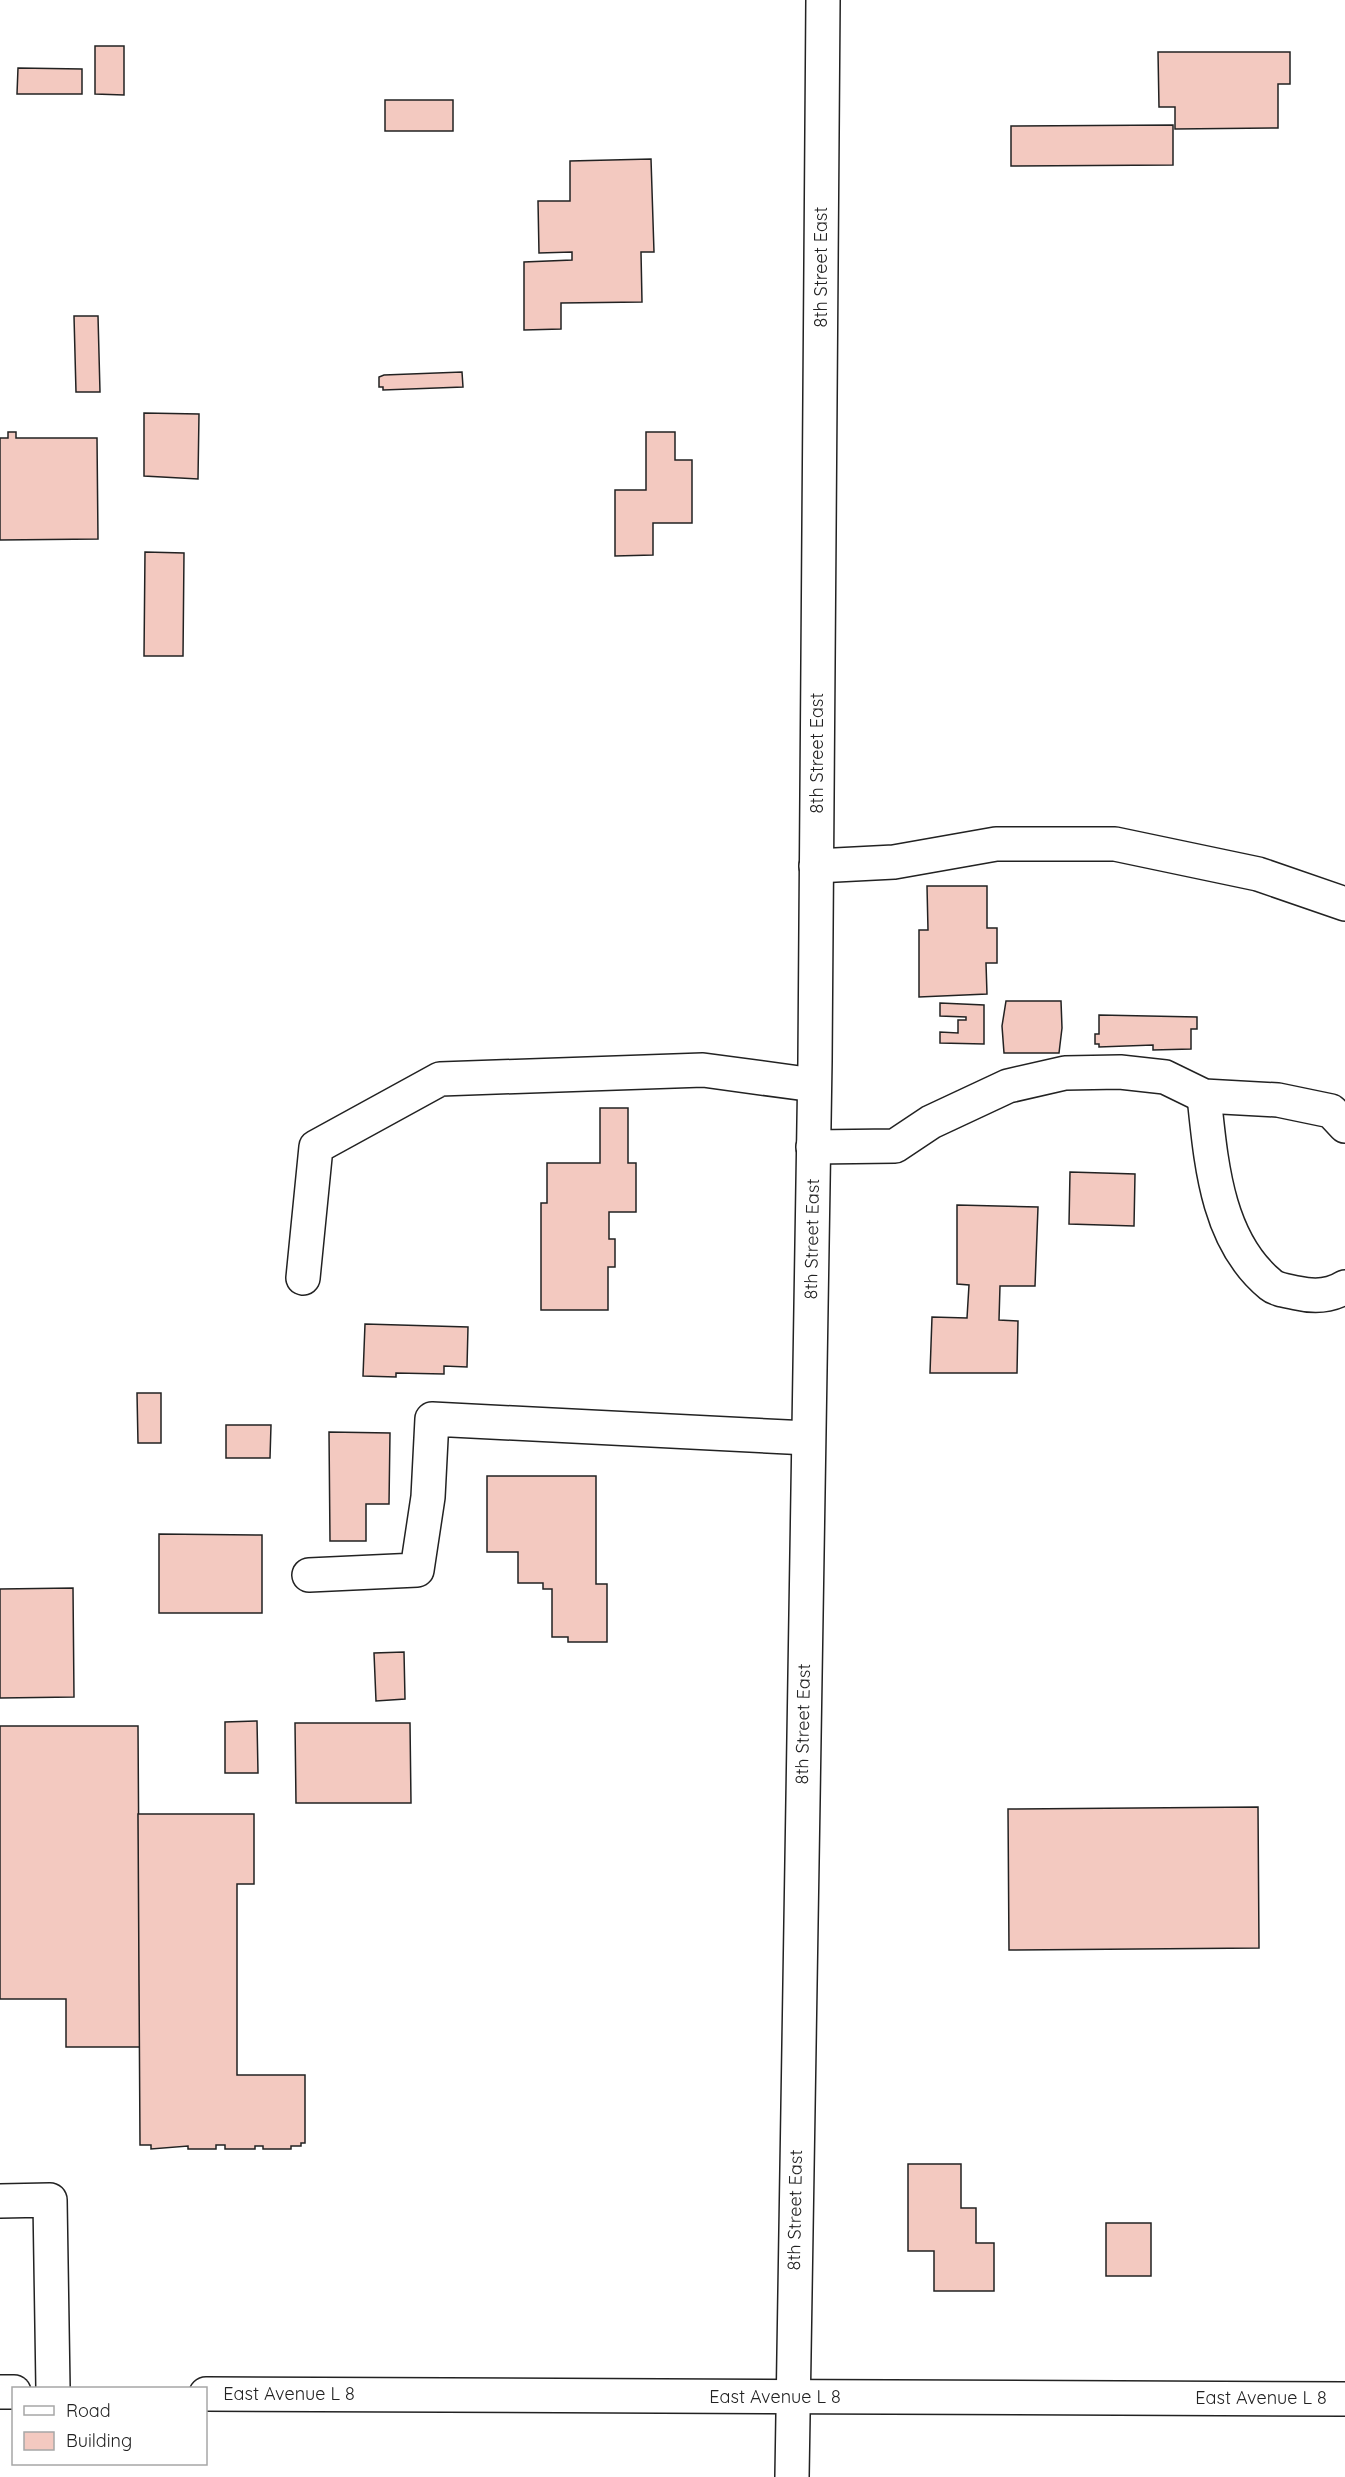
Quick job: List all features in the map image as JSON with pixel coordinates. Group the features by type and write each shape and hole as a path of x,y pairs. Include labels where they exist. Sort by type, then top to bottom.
{"street":[{"name":"8th Street East","path":"792,2477 814,1085 823,0"},
{"path":"816,866 894,862 996,844 1115,844 1258,874 1345,904"},
{"path":"303,1278 316,1147 440,1079 703,1070 814,1085"},
{"path":"813,1147 895,1146 931,1122 1008,1086 1065,1073 1120,1072 1165,1077 1204,1096 1278,1100 1331,1111 1345,1126"},
{"path":"1204,1096 1214,1181 1240,1251 1272,1286 1307,1295 1334,1294 1345,1287"},
{"path":"309,1575 417,1570 428,1497 432,1419 808,1438"},
{"path":"0,2201 50,2200 53,2387"},
{"name":"East Avenue L 8","path":"207,2394 792,2398 1345,2398"}],"building":[{"path":"95,46 124,46 124,95 95,94"},
{"path":"1158,52 1290,52 1290,84 1278,84 1278,128 1175,129 1175,107 1159,107"},
{"path":"18,68 82,69 82,94 17,94"},
{"path":"385,100 453,100 453,131 385,131"},
{"path":"1173,125 1173,165 1011,166 1011,126"},
{"path":"651,159 654,252 641,252 642,302 561,303 561,329 524,330 524,262 572,260 572,252 539,253 538,201 570,201 570,161"},
{"path":"74,316 98,316 100,392 76,392"},
{"path":"462,372 463,387 383,390 383,387 379,387 379,377 384,375"},
{"path":"144,413 199,414 198,479 144,476"},
{"path":"8,432 16,432 16,438 97,438 98,539 0,540 0,438 8,438"},
{"path":"646,432 675,432 675,460 692,460 692,523 653,523 653,555 615,556 615,490 646,490"},
{"path":"145,552 184,553 183,656 144,656"},
{"path":"927,886 987,886 987,928 997,928 997,963 986,963 987,994 919,997 919,930 928,930"},
{"path":"1006,1001 1061,1001 1062,1028 1059,1053 1004,1053 1002,1026"},
{"path":"940,1003 984,1005 984,1044 940,1043 940,1032 958,1033 958,1020 966,1020 966,1017 940,1016"},
{"path":"1099,1015 1197,1017 1197,1029 1191,1029 1191,1049 1153,1050 1153,1045 1099,1047 1099,1044 1095,1044 1095,1034 1099,1034"},
{"path":"600,1108 628,1108 628,1163 636,1163 636,1212 609,1212 609,1239 615,1239 615,1267 608,1267 608,1310 541,1310 541,1203 547,1203 547,1163 600,1163"},
{"path":"1070,1172 1135,1174 1134,1226 1069,1224"},
{"path":"957,1205 1038,1207 1035,1286 1000,1286 999,1320 1018,1321 1017,1373 930,1373 932,1317 967,1318 969,1285 957,1284"},
{"path":"365,1324 468,1327 467,1367 444,1366 444,1374 396,1373 396,1377 363,1376"},
{"path":"137,1393 161,1393 161,1443 138,1443"},
{"path":"226,1425 271,1425 270,1458 226,1458"},
{"path":"329,1432 390,1433 389,1504 366,1504 366,1541 330,1541"},
{"path":"487,1476 596,1476 596,1584 607,1584 607,1642 568,1642 568,1637 552,1637 552,1589 543,1589 543,1583 518,1583 518,1552 487,1552"},
{"path":"159,1534 262,1535 262,1613 159,1613"},
{"path":"73,1588 74,1697 0,1698 0,1589"},
{"path":"404,1652 405,1699 376,1701 374,1653"},
{"path":"257,1721 258,1773 225,1773 225,1722"},
{"path":"295,1723 410,1723 411,1803 296,1803"},
{"path":"0,1726 138,1726 140,2047 66,2047 66,1999 0,1999"},
{"path":"1258,1807 1259,1948 1009,1950 1008,1809"},
{"path":"138,1814 254,1814 254,1884 237,1884 237,2075 305,2075 305,2143 301,2143 301,2146 291,2146 291,2149 263,2149 263,2146 255,2146 255,2149 225,2149 225,2145 216,2145 216,2149 188,2149 188,2146 151,2149 151,2145 140,2145"},
{"path":"908,2164 961,2164 961,2208 976,2208 976,2243 994,2243 994,2291 934,2291 934,2251 908,2251"},
{"path":"1106,2223 1151,2223 1151,2276 1106,2276"}]}
